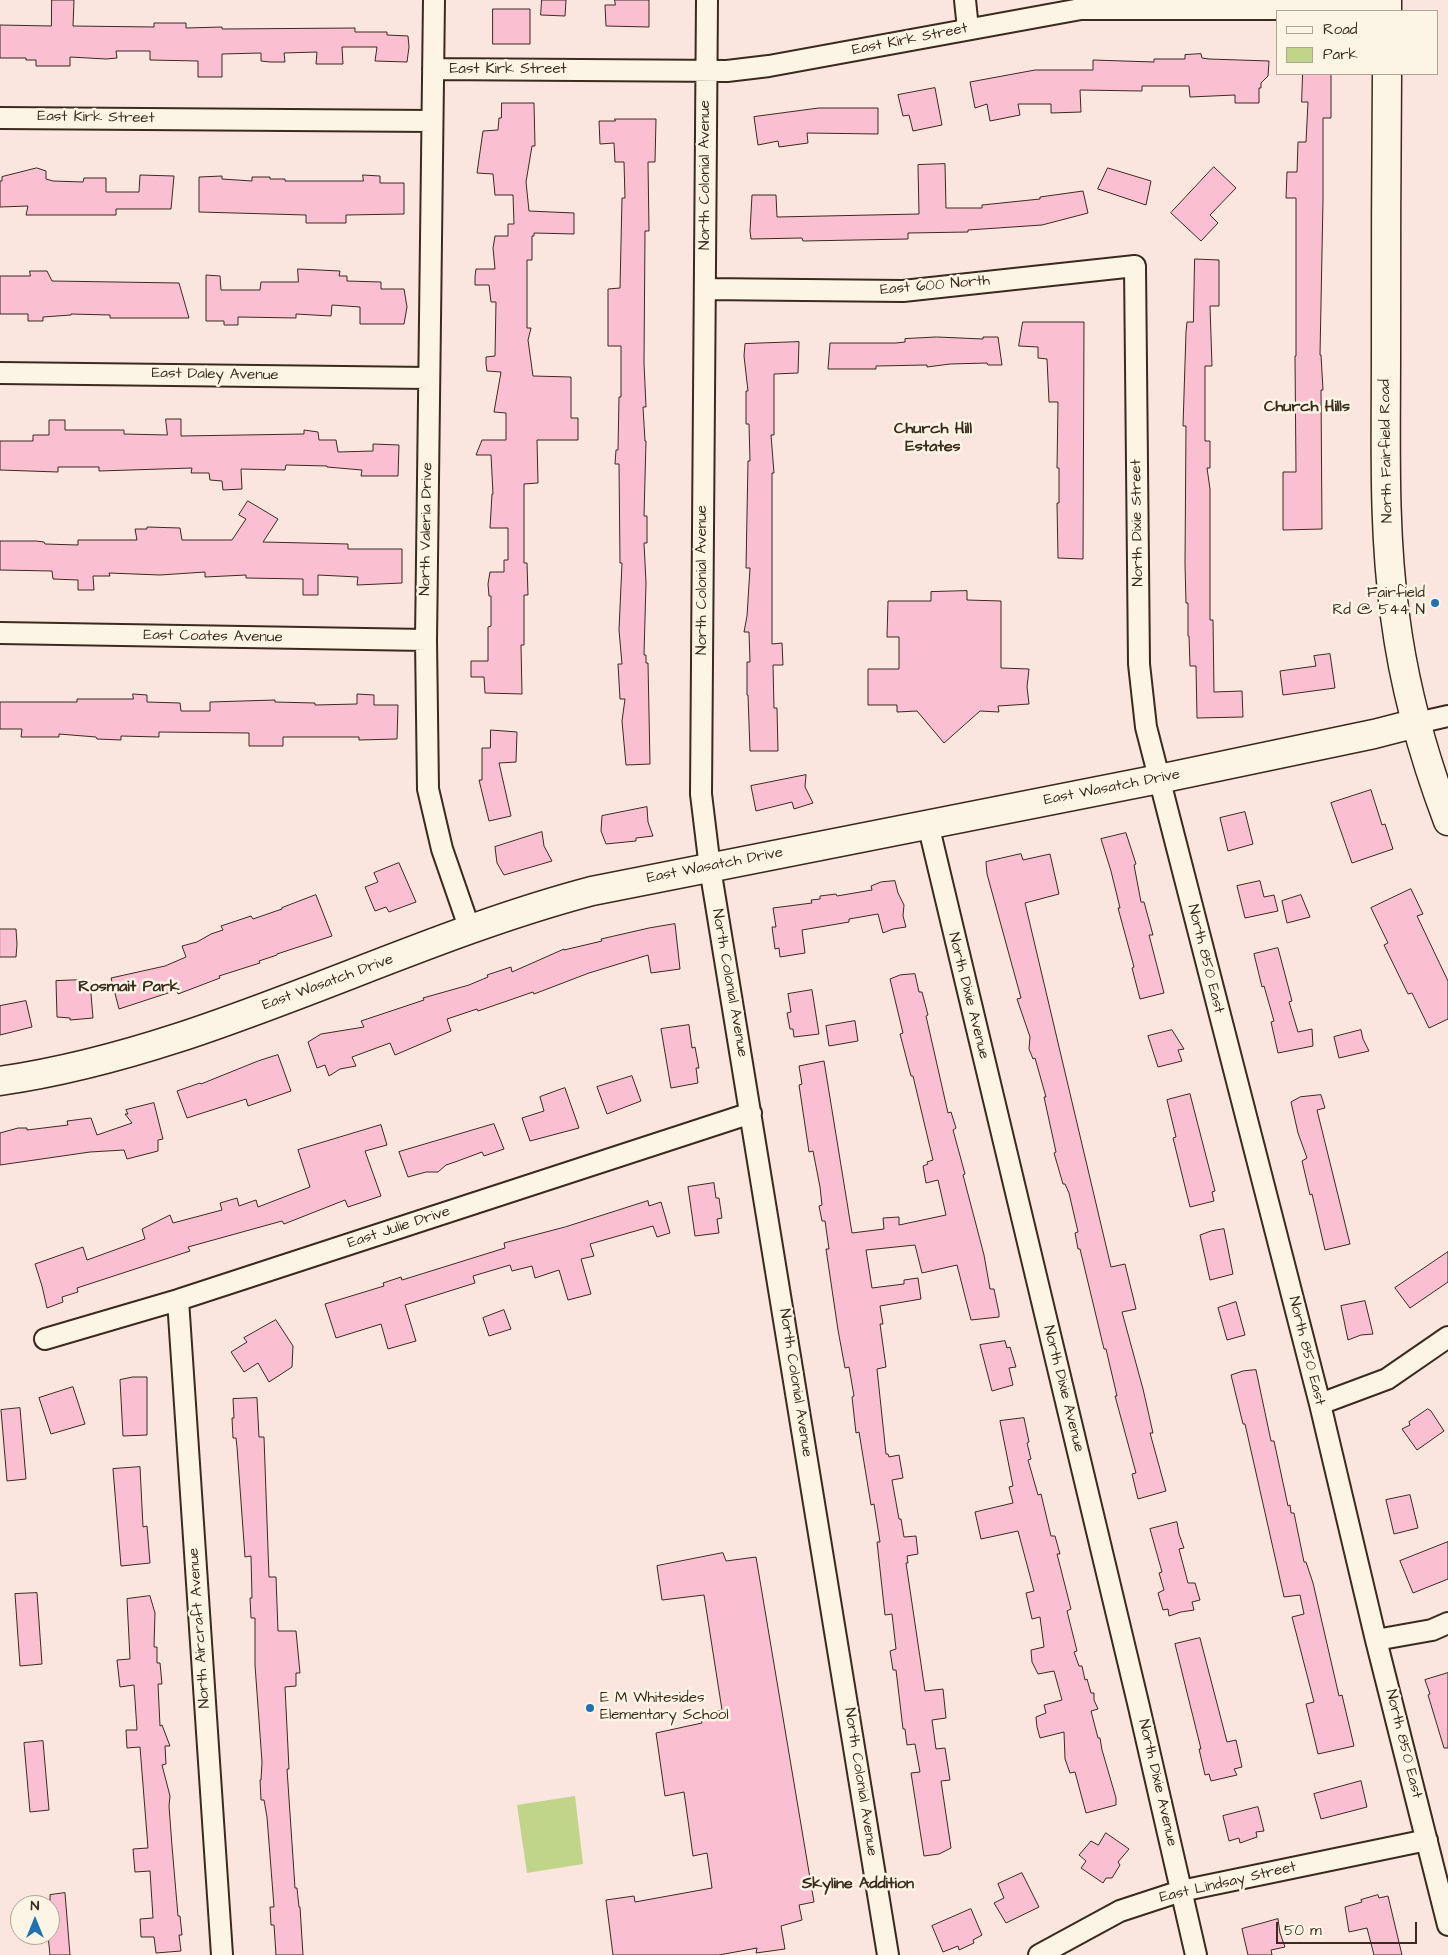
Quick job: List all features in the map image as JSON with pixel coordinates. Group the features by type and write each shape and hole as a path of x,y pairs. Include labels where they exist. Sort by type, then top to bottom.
{"street":[{"path":"433,69 434,0"},
{"name":"North Colonial Avenue","path":"707,0 701,794 710,868 888,1955"},
{"path":"965,0 968,29"},
{"name":"East Kirk Street","path":"433,69 706,71 754,69 1090,8 1387,7"},
{"name":"North Valeria Drive","path":"433,69 426,640 428,789 442,850 470,930"},
{"name":"North Fairfield Road","path":"1387,75 1386,448 1388,544 1398,639 1426,758 1448,821"},
{"name":"East Kirk Street","path":"0,118 432,121"},
{"name":"East 600 North","path":"705,289 902,292 1135,266"},
{"name":"North Dixie Street","path":"1135,266 1139,664 1146,727 1159,779"},
{"name":"East Daley Avenue","path":"0,373 429,378"},
{"name":"East Coates Avenue","path":"0,633 426,640"},
{"name":"East Wasatch Drive","path":"0,1081 82,1066 155,1045 218,1024 520,912 592,891 1159,779 1374,734 1448,716"},
{"name":"North 850 East","path":"1159,779 1320,1404 1376,1640 1448,1925"},
{"name":"North Dixie Avenue","path":"928,824 1196,1955"},
{"name":"East Julie Drive","path":"45,1339 178,1300 751,1113"},
{"name":"North Aircraft Avenue","path":"178,1300 222,1955"},
{"path":"1320,1404 1386,1379 1448,1337"},
{"path":"1376,1640 1432,1630 1448,1624"},
{"name":"East Lindsay Street","path":"1039,1955 1120,1911 1181,1891 1427,1840"}],"green space":[{"path":"575,1796 583,1864 527,1873 517,1805"}],"building":[{"path":"52,0 74,0 73,26 154,27 154,23 186,23 186,28 355,28 355,32 387,32 387,35 408,36 407,62 375,61 377,47 342,47 343,64 316,64 317,52 284,53 285,62 261,61 261,53 222,54 222,77 198,77 198,61 150,60 150,51 116,51 117,58 106,59 70,57 70,66 36,66 36,60 0,58 0,25 51,26"},
{"path":"542,0 566,0 565,16 541,15"},
{"path":"615,0 649,0 649,27 606,26 605,5 615,5"},
{"path":"493,9 530,9 530,44 493,44"},
{"path":"1201,54 1202,58 1209,59 1269,61 1268,76 1261,83 1261,88 1259,88 1259,103 1235,103 1235,95 1190,97 1189,86 1142,86 1142,91 1080,90 1081,112 1051,113 1051,104 1018,104 1020,115 990,121 987,104 975,108 970,82 1035,70 1093,70 1093,60 1154,62 1154,59 1185,59 1185,55"},
{"path":"1303,75 1331,75 1331,118 1323,118 1320,355 1323,390 1321,390 1322,529 1283,530 1283,472 1296,472 1296,198 1286,198 1287,172 1297,172 1298,142 1306,142 1308,102 1302,102"},
{"path":"935,88 942,125 913,131 909,115 903,116 898,95"},
{"path":"502,103 534,103 535,146 532,146 526,182 529,211 574,213 574,234 534,233 534,236 532,236 532,260 527,260 527,328 531,328 528,340 533,376 571,377 571,418 578,418 578,440 537,440 538,483 524,484 524,563 527,563 528,595 524,595 524,645 521,645 522,694 485,693 484,677 471,677 471,661 488,661 488,627 491,626 491,596 489,596 488,584 490,572 504,572 504,560 508,560 508,528 490,528 493,494 491,455 476,455 482,440 506,440 506,413 494,412 501,372 487,371 486,364 486,357 495,356 496,302 491,302 489,285 475,285 476,269 495,269 493,248 495,236 508,236 508,224 514,224 513,195 495,195 493,174 477,173 483,131 498,130"},
{"path":"819,108 878,108 878,134 807,133 808,143 779,147 778,141 758,145 754,117"},
{"path":"615,119 656,119 655,162 648,162 649,231 645,231 644,363 646,407 643,407 646,441 644,516 647,516 647,543 644,543 646,583 644,655 646,655 646,663 648,663 650,764 626,765 622,721 625,699 620,699 618,664 622,664 619,630 622,563 620,563 619,464 615,464 616,450 618,450 619,397 621,397 621,346 608,346 608,289 620,288 622,198 625,198 624,162 615,162 614,143 600,144 599,121 615,121"},
{"path":"945,164 946,208 982,208 982,205 1040,199 1040,197 1083,191 1088,213 1042,225 968,230 968,232 908,233 908,239 803,241 802,238 751,239 752,195 776,195 777,217 919,214 918,165"},
{"path":"1214,167 1236,188 1210,215 1218,223 1201,241 1171,213"},
{"path":"37,168 46,171 46,179 53,181 83,182 84,178 106,178 106,192 139,192 140,175 174,176 171,209 116,209 116,215 26,215 28,206 0,207 0,181 2,181 2,177"},
{"path":"1108,168 1151,181 1146,205 1098,189"},
{"path":"363,175 380,176 380,183 404,183 404,214 346,215 346,223 306,223 306,215 199,212 199,177 222,176 222,179 252,181 252,177 270,177 270,179 285,179 285,181 363,181"},
{"path":"1195,259 1219,260 1219,306 1210,306 1212,366 1205,366 1205,441 1210,441 1210,468 1207,468 1210,489 1210,620 1213,620 1214,692 1242,691 1243,717 1197,718 1196,666 1190,666 1185,564 1186,426 1183,426 1186,332 1187,322 1193,322"},
{"path":"298,269 340,271 339,276 347,276 347,281 381,282 381,289 404,289 407,307 404,324 360,324 360,307 332,305 331,316 296,314 296,318 238,317 238,325 224,325 224,321 206,321 206,275 220,276 221,290 260,290 261,282 298,282"},
{"path":"30,271 47,271 52,281 179,283 189,318 110,318 110,315 71,314 43,317 43,321 28,321 28,314 0,314 0,276 30,276"},
{"path":"1023,322 1084,322 1083,559 1058,558 1058,402 1049,402 1047,359 1038,358 1038,347 1019,346"},
{"path":"937,337 983,339 983,337 998,337 1002,365 988,365 987,363 927,367 927,365 876,366 876,369 828,369 830,343 896,343 905,342 905,339"},
{"path":"799,342 798,373 774,374 774,435 771,435 774,473 772,473 772,644 782,643 783,665 773,665 778,751 750,751 747,695 747,662 750,662 749,632 744,632 750,568 746,568 748,461 750,461 749,424 746,424 746,391 748,391 744,356 745,344"},
{"path":"166,419 181,419 181,436 304,434 304,430 318,432 319,440 336,440 338,452 373,451 373,444 399,445 398,476 361,476 362,470 327,466 286,465 285,470 241,469 242,489 223,490 222,481 210,480 209,473 191,473 192,468 99,471 99,467 58,467 58,472 0,470 0,441 33,441 33,435 49,435 49,420 65,420 65,430 124,430 124,434 167,435"},
{"path":"248,501 278,519 263,542 348,544 348,549 402,549 402,583 357,585 358,577 318,575 318,595 303,595 303,579 246,578 246,575 205,577 205,572 160,575 109,573 110,576 93,576 94,590 78,590 78,580 53,579 52,571 0,570 0,541 36,541 44,542 45,544 78,545 78,540 137,540 135,529 147,529 147,527 180,528 182,540 232,540 246,519 239,515"},
{"path":"967,591 967,600 1001,601 1001,668 1029,669 1027,687 1029,704 998,706 999,712 980,711 944,743 917,711 897,712 897,705 868,705 868,669 899,669 899,637 887,637 888,601 931,601 931,592"},
{"path":"1330,654 1335,688 1283,695 1280,671 1316,666 1314,656"},
{"path":"133,694 147,695 147,702 180,703 181,711 210,711 210,702 275,700 275,702 315,703 315,705 357,704 357,694 374,695 374,705 398,705 397,739 359,740 359,737 283,737 283,746 249,746 249,733 159,732 159,737 121,736 121,740 59,734 59,737 21,737 22,729 0,729 0,702 77,702 77,699 133,699"},
{"path":"491,730 517,732 516,762 499,763 511,816 489,821 479,780 482,780 482,748 490,748"},
{"path":"806,775 805,787 813,803 794,809 792,802 756,811 751,786"},
{"path":"1371,790 1382,825 1385,824 1393,849 1352,863 1331,803"},
{"path":"647,807 648,822 653,836 636,838 636,841 606,844 601,831 602,816"},
{"path":"1245,812 1253,844 1228,851 1220,818"},
{"path":"542,832 544,846 552,861 504,875 497,863 495,847"},
{"path":"1126,833 1136,864 1134,865 1141,902 1144,902 1153,935 1149,935 1164,993 1140,999 1111,871 1101,839"},
{"path":"1021,854 1023,860 1050,854 1059,894 1025,903 1111,1267 1125,1264 1136,1309 1122,1312 1143,1389 1153,1433 1150,1433 1166,1491 1138,1499 1132,1474 1136,1473 1115,1396 1117,1396 1106,1349 1104,1349 1080,1249 1078,1249 1075,1233 1078,1232 1069,1193 1065,1184 1063,1184 1054,1153 1056,1152 1044,1097 1046,1097 1035,1058 1033,1059 1029,1049 1030,1037 1017,999 1021,998 987,874 986,862"},
{"path":"399,863 416,902 389,912 386,907 375,911 365,887 378,882 374,873"},
{"path":"895,881 904,905 903,916 906,927 883,933 878,914 849,919 849,922 802,930 805,953 780,957 779,948 775,949 772,927 776,927 773,908 812,903 811,900 820,899 820,896 836,894 837,896 872,890 871,886 881,882"},
{"path":"1260,881 1264,897 1274,895 1278,911 1245,918 1237,886"},
{"path":"1411,889 1423,914 1417,916 1448,981 1448,1019 1429,1028 1412,993 1408,994 1384,945 1388,943 1371,908"},
{"path":"316,895 332,936 277,954 259,961 260,963 219,976 220,978 178,994 177,990 119,1009 111,978 165,966 186,957 182,946 197,942 223,930 221,926 251,916 253,919"},
{"path":"1301,895 1310,917 1287,923 1282,901"},
{"path":"675,924 680,969 651,973 648,955 589,973 534,994 533,992 478,1011 477,1009 447,1019 451,1031 395,1055 390,1043 352,1057 356,1066 340,1069 329,1076 325,1065 317,1068 308,1042 321,1034 364,1027 361,1021 424,1000 423,998 469,985 488,977 487,975 511,967 512,972 564,949 649,928"},
{"path":"0,929 16,929 16,957 0,957"},
{"path":"1278,948 1292,1001 1289,1002 1298,1032 1312,1029 1313,1046 1278,1053 1271,1022 1274,1021 1264,986 1262,987 1254,954"},
{"path":"915,974 919,992 922,992 928,1015 926,1016 948,1113 951,1112 956,1128 953,1130 984,1255 990,1289 994,1289 999,1313 999,1317 971,1320 957,1265 922,1273 915,1245 866,1250 872,1288 904,1284 904,1280 918,1278 921,1299 880,1306 883,1324 880,1324 886,1367 877,1369 886,1454 889,1457 899,1455 903,1478 892,1480 899,1519 901,1519 904,1537 916,1536 918,1554 907,1556 908,1563 906,1563 925,1691 943,1689 946,1718 932,1720 936,1749 945,1748 950,1780 941,1781 951,1848 939,1854 924,1856 911,1773 920,1772 915,1744 907,1745 905,1729 903,1729 896,1670 893,1670 890,1651 896,1649 892,1614 885,1615 877,1542 880,1542 874,1504 871,1505 859,1432 856,1433 852,1397 854,1396 849,1367 845,1368 838,1330 826,1249 829,1249 825,1221 822,1221 819,1206 822,1205 820,1187 813,1151 809,1152 799,1085 802,1084 799,1066 824,1061 852,1233 884,1229 883,1218 899,1217 899,1225 946,1215 938,1180 926,1183 923,1166 933,1160 913,1076 911,1076 900,1034 903,1033 890,979 900,975"},
{"path":"83,980 83,984 90,982 93,1018 70,1020 70,1018 57,1017 56,981"},
{"path":"812,990 819,1034 794,1037 793,1029 790,1029 787,1013 791,1012 788,994"},
{"path":"26,1001 32,1027 0,1035 0,1006"},
{"path":"855,1021 858,1041 829,1046 826,1026"},
{"path":"689,1025 692,1048 695,1047 699,1068 696,1068 698,1083 671,1088 661,1029"},
{"path":"1172,1030 1184,1049 1178,1050 1182,1061 1158,1067 1148,1036"},
{"path":"1361,1030 1369,1051 1339,1058 1334,1037"},
{"path":"278,1055 291,1091 248,1106 246,1099 187,1118 177,1091"},
{"path":"632,1076 641,1101 607,1114 597,1087"},
{"path":"565,1088 579,1128 530,1141 522,1118 544,1111 540,1097"},
{"path":"1190,1094 1215,1191 1212,1192 1214,1201 1190,1207 1173,1138 1176,1137 1167,1100"},
{"path":"1321,1095 1325,1108 1317,1110 1350,1244 1325,1250 1302,1161 1307,1158 1298,1133 1291,1102 1300,1097"},
{"path":"154,1103 163,1139 158,1140 158,1151 127,1159 124,1150 90,1152 0,1165 0,1133 18,1128 27,1128 27,1130 68,1125 67,1121 91,1118 97,1135 132,1123 125,1114 128,1114 126,1110"},
{"path":"494,1124 504,1149 484,1156 482,1152 446,1165 438,1172 426,1172 408,1177 399,1152"},
{"path":"381,1125 387,1145 365,1151 381,1196 348,1207 345,1200 284,1224 282,1221 188,1247 190,1251 77,1288 78,1292 62,1297 63,1302 47,1308 35,1264 83,1247 87,1260 145,1239 142,1229 170,1215 173,1223 222,1210 220,1203 237,1198 239,1206 256,1200 258,1207 310,1187 298,1150"},
{"path":"714,1183 716,1198 719,1198 722,1218 717,1219 719,1233 695,1236 688,1187"},
{"path":"648,1201 649,1206 661,1202 670,1233 657,1237 653,1226 590,1244 594,1256 581,1259 591,1294 568,1300 559,1270 535,1278 532,1266 512,1271 510,1265 473,1276 475,1283 405,1305 416,1341 388,1349 381,1324 336,1338 325,1304 384,1286 383,1283 401,1277 402,1280 505,1248 504,1243 565,1227"},
{"path":"1224,1229 1233,1274 1210,1280 1200,1235"},
{"path":"1448,1252 1448,1282 1410,1308 1395,1288"},
{"path":"1365,1301 1373,1334 1361,1335 1348,1340 1341,1306"},
{"path":"1236,1302 1245,1335 1227,1340 1218,1308"},
{"path":"504,1310 511,1329 489,1336 483,1318"},
{"path":"276,1320 293,1346 292,1367 269,1382 258,1363 244,1372 231,1352 247,1342 244,1338"},
{"path":"1005,1341 1007,1348 1010,1347 1016,1367 1009,1368 1013,1385 992,1391 980,1345"},
{"path":"1256,1370 1271,1441 1274,1441 1288,1506 1290,1505 1291,1513 1294,1513 1304,1562 1306,1562 1313,1583 1339,1696 1342,1695 1354,1746 1318,1754 1306,1704 1314,1702 1292,1617 1304,1614 1300,1595 1284,1597 1245,1424 1243,1424 1231,1375 1243,1371"},
{"path":"133,1377 147,1377 147,1435 123,1436 120,1380"},
{"path":"73,1387 85,1424 51,1434 39,1398"},
{"path":"257,1398 259,1437 264,1437 269,1577 276,1577 278,1631 296,1631 300,1673 296,1673 296,1686 285,1687 289,1769 287,1769 295,1888 297,1888 300,1907 303,1955 276,1955 274,1925 271,1925 270,1907 274,1907 267,1817 264,1800 261,1800 260,1780 262,1762 255,1665 255,1618 251,1618 250,1598 252,1598 251,1556 245,1557 237,1447 236,1438 233,1438 232,1418 234,1418 233,1399"},
{"path":"20,1408 26,1479 7,1481 1,1410"},
{"path":"1428,1409 1444,1431 1417,1450 1402,1429 1410,1425 1409,1422"},
{"path":"1024,1418 1031,1459 1028,1460 1038,1495 1041,1494 1051,1536 1055,1536 1060,1554 1057,1554 1071,1609 1067,1611 1077,1651 1074,1652 1079,1666 1082,1666 1085,1680 1087,1679 1091,1693 1094,1693 1094,1700 1098,1709 1091,1711 1116,1798 1116,1805 1086,1813 1075,1772 1070,1773 1065,1759 1064,1732 1040,1738 1037,1727 1036,1717 1046,1713 1044,1705 1062,1700 1054,1671 1038,1674 1032,1662 1031,1650 1044,1647 1040,1617 1032,1619 1026,1593 1034,1591 1018,1531 981,1539 975,1512 1013,1503 1009,1487 1013,1486 1000,1421"},
{"path":"140,1467 143,1527 147,1526 150,1563 121,1566 113,1469"},
{"path":"1410,1495 1418,1528 1394,1534 1386,1500"},
{"path":"1177,1522 1184,1548 1179,1549 1188,1583 1195,1583 1200,1600 1192,1602 1194,1610 1169,1616 1168,1609 1163,1610 1158,1593 1164,1590 1159,1573 1162,1572 1150,1529"},
{"path":"1448,1542 1448,1579 1413,1593 1400,1561"},
{"name":"E M Whitesides Elementary School","path":"723,1553 726,1561 756,1557 814,1902 799,1905 802,1920 781,1926 785,1949 756,1953 757,1948 719,1955 613,1955 606,1900 634,1896 635,1902 712,1888 707,1853 693,1856 684,1792 665,1796 656,1733 702,1723 700,1715 722,1710 704,1595 662,1600 657,1566"},
{"path":"37,1593 42,1664 20,1666 15,1594"},
{"path":"150,1596 155,1613 154,1647 157,1647 157,1663 160,1663 162,1684 158,1684 160,1726 162,1725 170,1746 165,1746 166,1764 162,1765 170,1796 169,1806 178,1916 180,1916 182,1935 179,1935 181,1951 156,1953 154,1937 141,1937 140,1919 153,1918 150,1871 135,1872 133,1849 148,1848 140,1747 127,1748 126,1730 137,1730 134,1685 120,1687 117,1660 130,1659 127,1599"},
{"path":"1200,1638 1227,1742 1236,1740 1242,1767 1234,1769 1237,1775 1211,1781 1209,1774 1205,1775 1199,1749 1201,1749 1175,1644"},
{"path":"1448,1673 1448,1748 1444,1748 1425,1680"},
{"path":"43,1741 49,1810 30,1812 24,1743"},
{"path":"1361,1781 1367,1807 1321,1819 1314,1794"},
{"path":"1258,1807 1264,1831 1256,1832 1257,1837 1240,1843 1239,1838 1229,1841 1223,1816"},
{"path":"1106,1833 1129,1849 1118,1862 1120,1865 1112,1878 1106,1878 1103,1883 1081,1868 1086,1861 1079,1855 1091,1841 1098,1845"},
{"path":"1022,1873 1039,1907 1006,1923 994,1903 1004,1898 998,1884"},
{"path":"65,1893 70,1955 50,1955 49,1945 60,1945 60,1895 50,1895"},
{"path":"1378,1895 1379,1898 1388,1896 1402,1955 1374,1955 1367,1928 1349,1932 1345,1907"},
{"path":"971,1909 982,1935 973,1940 974,1943 959,1950 958,1946 943,1952 932,1926"},
{"path":"1278,1919 1285,1947 1271,1950 1272,1955 1248,1955 1242,1929"}],"place":[{"name":"Fairfield Rd @ 544 N","path":"1435,603"},
{"name":"E M Whitesides Elementary School","path":"590,1708"}],"district":[{"name":"Church Hills","path":"1307,408"},
{"name":"Church Hill Estates","path":"933,439"},
{"name":"Rosmait Park","path":"129,988"},
{"name":"Skyline Addition","path":"858,1885"}]}
